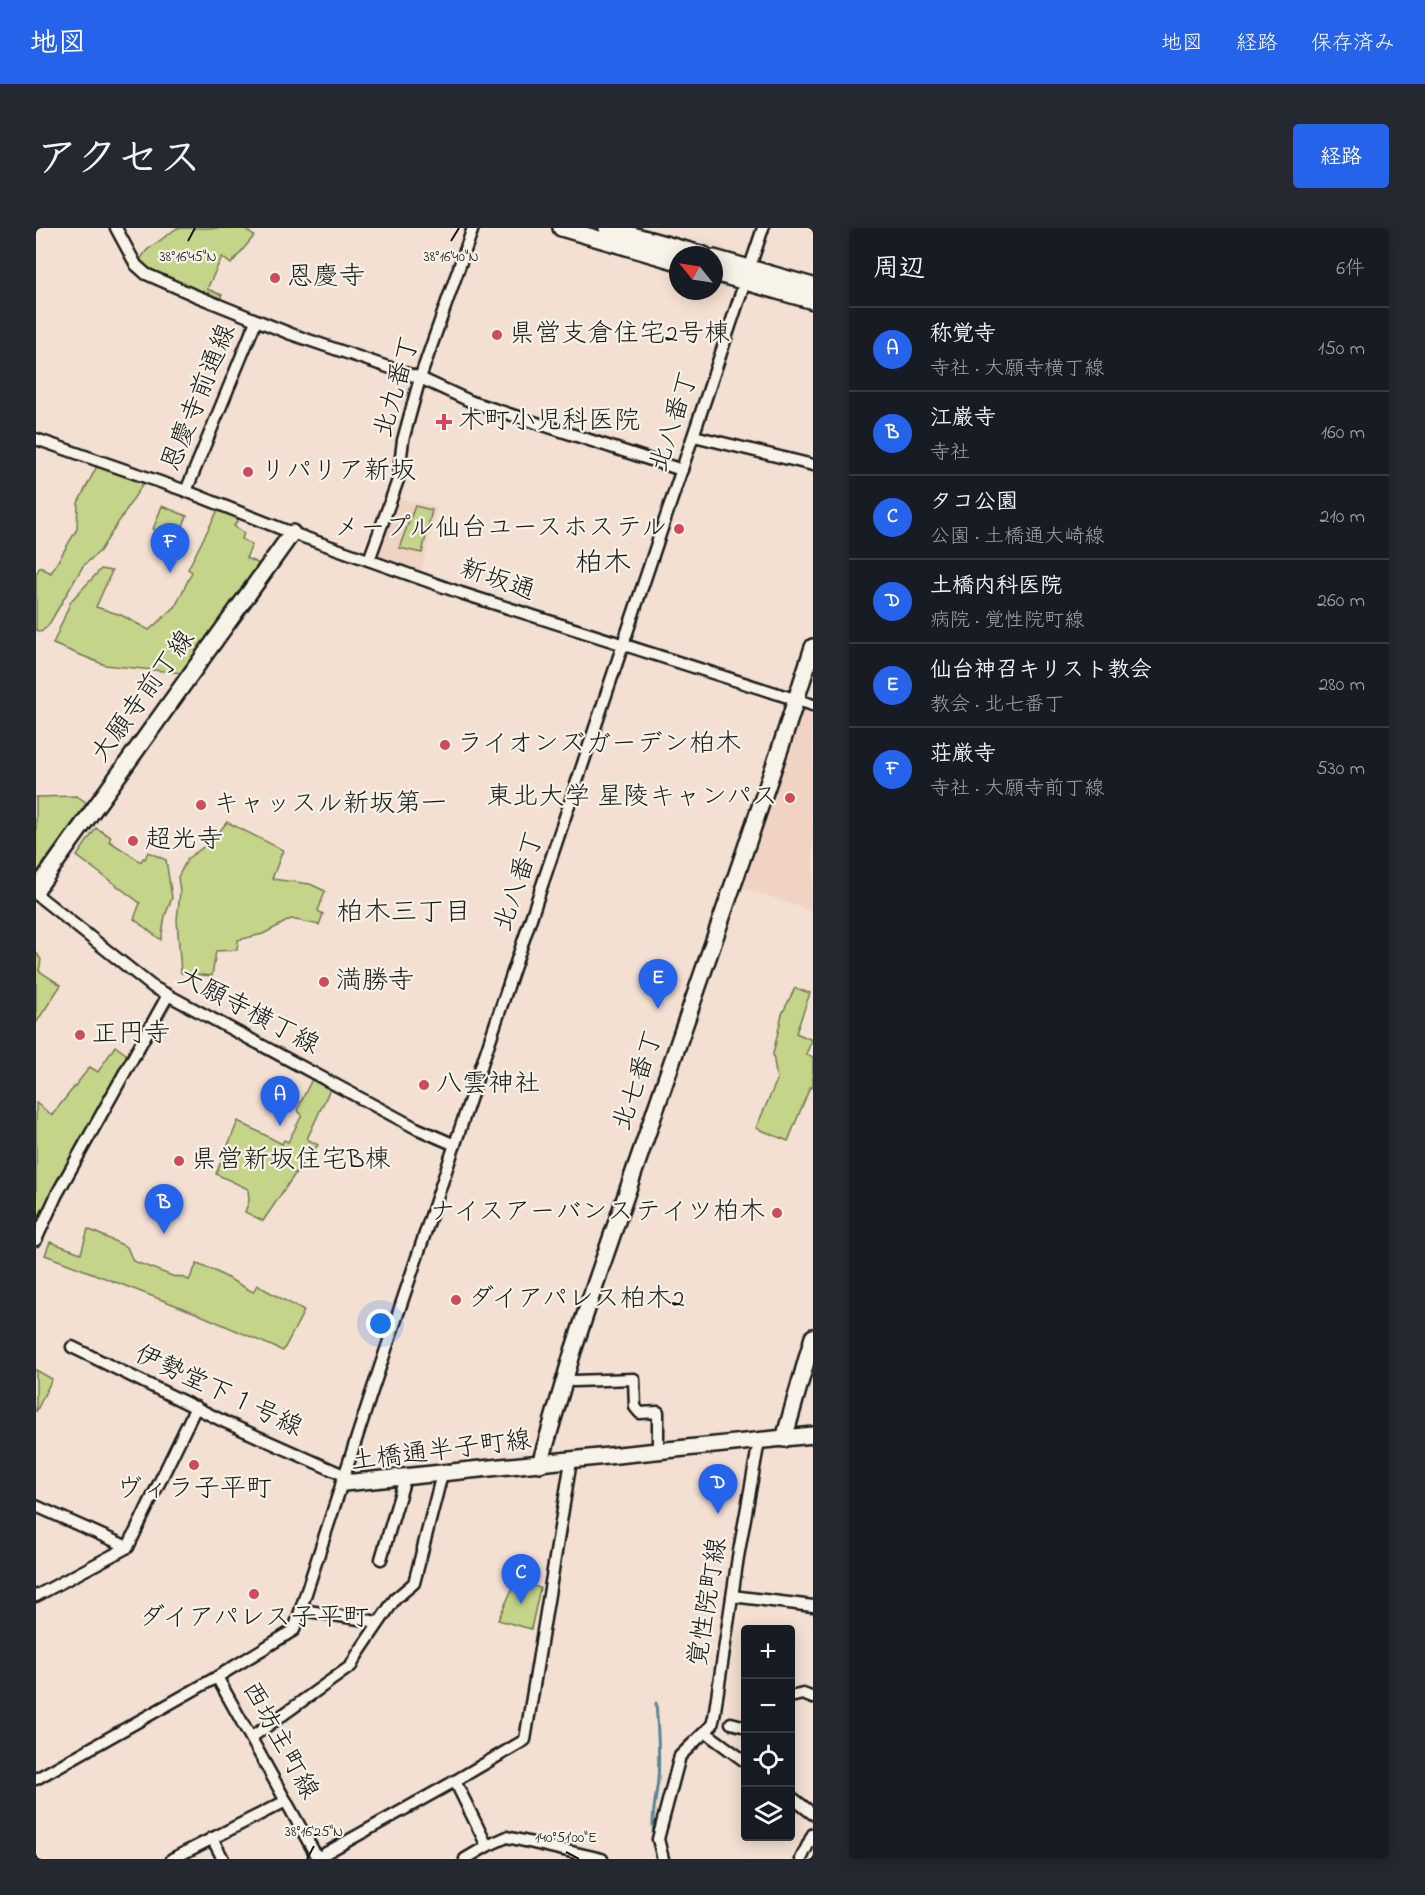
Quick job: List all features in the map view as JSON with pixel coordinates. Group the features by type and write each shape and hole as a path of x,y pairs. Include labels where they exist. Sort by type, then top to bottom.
{"street":[{"path":"116,228 136,265 146,274 256,321 420,378 472,402 682,470"},
{"name":"北九番丁","path":"369,560 398,480 404,440 420,378 473,228"},
{"path":"561,228 669,259"},
{"path":"608,228 672,246"},
{"name":"北八番丁","path":"345,1480 763,228"},
{"path":"723,262 813,302"},
{"path":"723,273 747,274 813,286"},
{"name":"恩慶寺前通線","path":"186,492 256,321"},
{"path":"694,436 813,465"},
{"name":"新坂通","path":"36,439 503,608 813,705"},
{"name":"大願寺前丁線","path":"36,892 292,533"},
{"name":"北七番丁","path":"540,1464 564,1379 612,1234 813,647"},
{"name":"大願寺横丁線","path":"36,892 153,987 416,1128 455,1145"},
{"path":"36,1240 57,1194 168,995"},
{"path":"784,1439 813,1337"},
{"name":"伊勢堂下１号線","path":"72,1347 345,1480"},
{"path":"564,1379 574,1381 633,1379 635,1407 640,1413 658,1412 658,1451"},
{"path":"36,1596 128,1547 196,1407"},
{"name":"土橋通半子町線","path":"36,1779 290,1635 302,1610 345,1480 405,1478 813,1435"},
{"name":"覚性院町線","path":"705,1732 712,1725 714,1717 759,1441"},
{"path":"318,1858 525,1740 571,1461"},
{"path":"252,1737 351,1666 395,1599 414,1583 442,1474"},
{"path":"381,1559 405,1478"},
{"path":"36,1506 128,1547"},
{"path":"732,1596 813,1606"},
{"path":"302,1610 378,1622"},
{"name":"西坊主町線","path":"218,1677 318,1858"},
{"path":"795,1696 803,1694 813,1698"},
{"path":"731,1723 741,1726"},
{"path":"663,1859 658,1839 680,1756 705,1732 741,1757"},
{"path":"455,1781 487,1846"},
{"path":"795,1800 813,1814"},
{"path":"172,1859 286,1802"},
{"path":"801,1859 813,1834"},
{"path":"465,1859 507,1837 602,1859"},
{"path":"212,1838 223,1859"}],"shaded area":[{"path":"395,498 437,507 421,573 373,557"},
{"name":"東北大学 星陵キャンパス","path":"806,708 813,711 813,911 737,886 799,709"}],"green space":[{"path":"177,228 244,228 254,236 231,264 222,257 207,289 222,295 218,302 149,272 138,262 147,250"},
{"path":"97,466 144,482 100,551 83,566 48,626 41,632 36,630 36,574 40,567 51,573 77,529 78,503"},
{"path":"162,506 187,516 179,536 168,532 166,535 153,529"},
{"path":"415,506 432,510 422,553 399,548"},
{"path":"218,510 239,518 234,526 244,533 242,539 252,545 246,558 260,564 182,673 105,665 53,644 71,601 101,569 112,571 96,607 121,615 149,630 175,607 192,572 188,569"},
{"path":"77,796 87,803 36,874 36,797"},
{"path":"227,822 283,850 272,879 310,884 325,891 318,911 323,914 319,925 291,919 263,934 238,940 237,950 216,951 212,976 181,973 177,920 180,892 178,877 188,858 212,841"},
{"path":"96,828 111,837 109,841 141,862 148,852 166,860 172,898 165,916 161,940 134,919 140,903 77,856"},
{"path":"36,952 41,960 39,971 61,985 36,1023"},
{"path":"795,988 810,993 796,1033 812,1040 806,1054 813,1057 813,1088 810,1087 788,1141 756,1128 777,1080 773,1054 782,1014"},
{"path":"115,1046 130,1057 39,1215 36,1235 36,1103 52,1115 90,1067 98,1072"},
{"path":"312,1079 330,1089 307,1139 318,1145 299,1168 263,1221 245,1212 249,1201 248,1189 216,1174 238,1121 282,1144 284,1140 288,1142 302,1115 297,1110"},
{"path":"88,1229 127,1247 133,1261 175,1277 189,1280 197,1264 253,1292 257,1285 304,1311 283,1351 196,1313 45,1255 50,1242 81,1253"},
{"path":"36,1370 52,1379 36,1412"},
{"path":"516,1581 540,1588 531,1629 498,1620"}],"waterway":[{"path":"654,1836 653,1815 659,1761 656,1703"},
{"path":"655,1846 656,1859"}],"place":[{"name":"恩慶寺","path":"275,278"},
{"name":"県営支倉住宅2号棟","path":"497,335"},
{"name":"木町小児科医院","path":"444,422"},
{"name":"リパリア新坂","path":"248,472"},
{"name":"メープル仙台ユースホステル","path":"679,529"},
{"name":"荘厳寺","path":"170,573"},
{"name":"ライオンズガーデン柏木","path":"445,745"},
{"name":"東北大学 星陵キャンパス","path":"790,798"},
{"name":"キャッスル新坂第一","path":"201,805"},
{"name":"超光寺","path":"133,841"},
{"name":"満勝寺","path":"324,982"},
{"name":"仙台神召キリスト教会","path":"658,1009"},
{"name":"正円寺","path":"80,1035"},
{"name":"八雲神社","path":"424,1085"},
{"name":"称覚寺","path":"280,1126"},
{"name":"県営新坂住宅B棟","path":"179,1161"},
{"name":"ナイスアーバンステイツ柏木","path":"777,1213"},
{"name":"江巌寺","path":"164,1234"},
{"name":"ダイアパレス柏木2","path":"456,1300"},
{"name":"ヴィラ子平町","path":"194,1465"},
{"name":"土橋内科医院","path":"718,1514"},
{"name":"ダイアパレス子平町","path":"254,1594"},
{"name":"タコ公園","path":"521,1604"}],"district":[{"name":"柏木","path":"603,564"},
{"name":"柏木三丁目","path":"404,913"}]}
